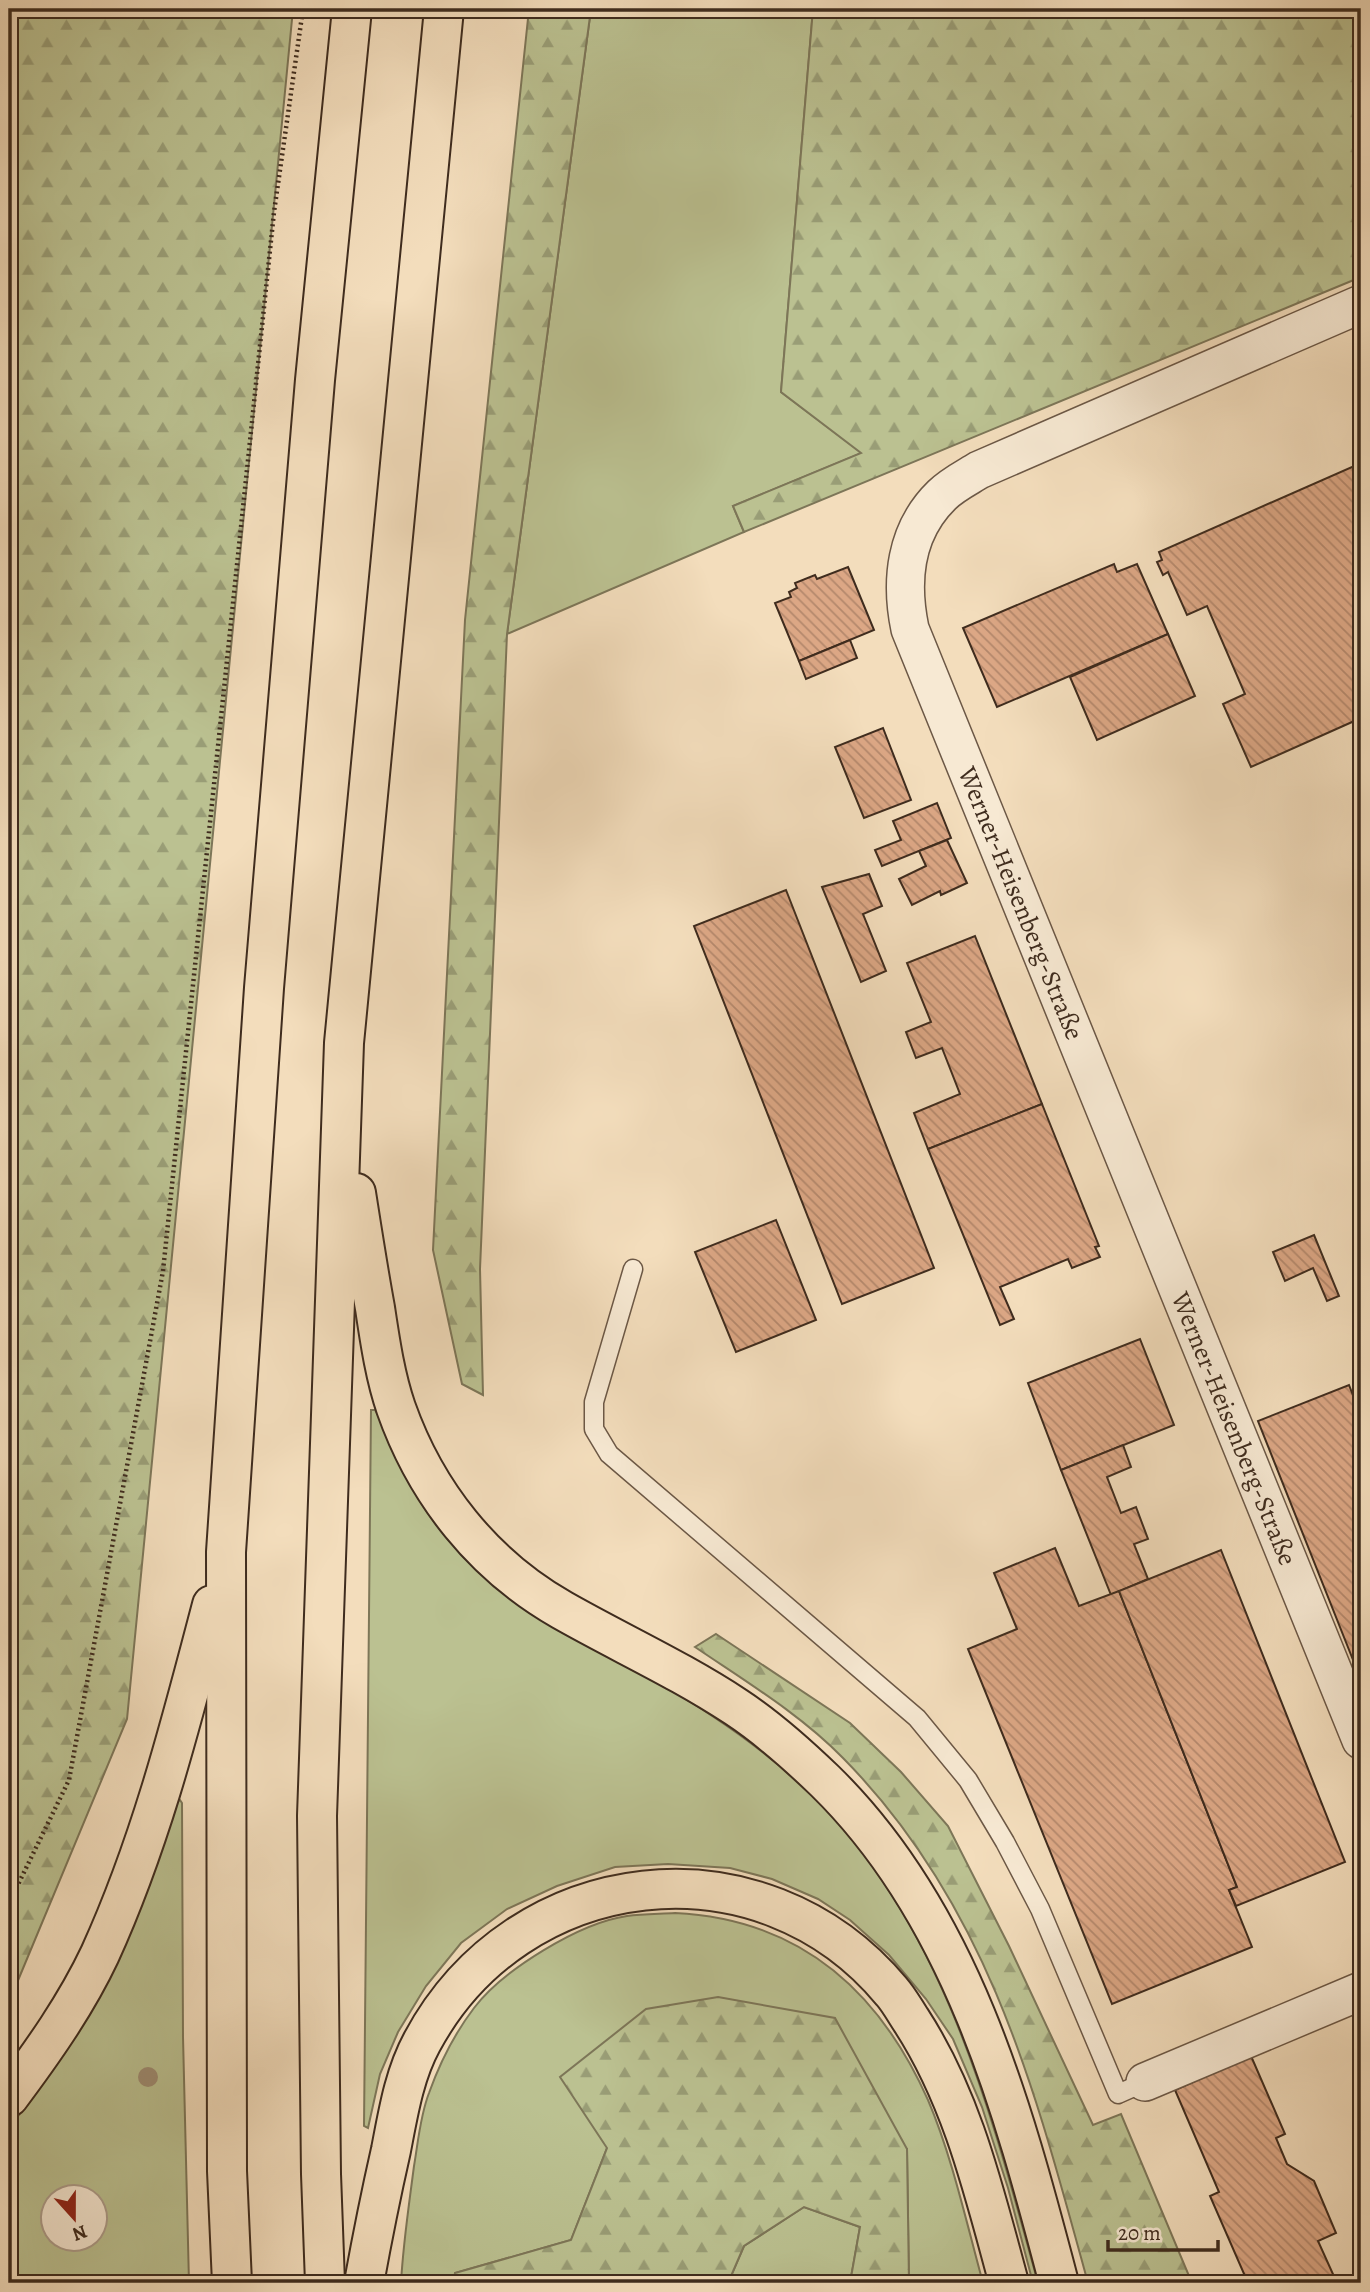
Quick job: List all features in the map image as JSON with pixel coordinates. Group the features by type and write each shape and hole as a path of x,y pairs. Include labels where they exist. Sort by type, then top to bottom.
{"highway":[{"path":"232,2283 227,2157 226,1552 265,974 315,380 352,9"},
{"path":"325,2283 321,2174 317,1816 345,1029 444,9"},
{"path":"342,1112 382,1351 395,1406 411,1447 433,1487 469,1535 525,1586 560,1609 737,1707 779,1738 826,1782 864,1824 928,1913 981,2029 1007,2100 1059,2283"},
{"path":"9,2097 65,2015 99,1956 130,1882 166,1774 226,1552"},
{"path":"364,2283 403,2090 421,2044 445,2003 472,1972 504,1946 533,1926 556,1915 605,1896 687,1888 731,1894 794,1913 846,1946 892,1992 930,2050 960,2115 982,2182 1009,2283"}],"street":[{"name":"Werner-Heisenberg-Straße","path":"1361,304 968,477 943,494 922,521 909,551 904,587 910,629 1361,1740"},
{"path":"1145,2082 1361,1991"}],"lane":[{"path":"633,1269 594,1402 594,1429 609,1454 918,1718 968,1780 1005,1842 1040,1909 1118,2094 1145,2082"}],"path":[{"path":"9,1903 69,1780 163,1270 274,212 303,9"}],"green space":[{"path":"9,9 293,9 127,1719 9,2002"},
{"path":"529,9 591,9 507,634 480,1269 483,1395 462,1384 433,1250 465,620"},
{"path":"591,9 813,9 781,392 862,453 733,506 744,532 507,634"},
{"path":"813,9 1361,9 1361,277 744,532 733,506 861,453 781,392"},
{"path":"371,1410 375,1410 378,1415 399,1464 425,1509 475,1569 515,1600 702,1709 760,1750 814,1797 859,1848 897,1903 930,1962 957,2024 981,2088 1038,2283 1033,2283 1008,2188 982,2107 953,2039 926,1999 889,1955 850,1920 818,1899 772,1879 730,1868 668,1864 615,1867 557,1886 507,1909 461,1943 426,1986 398,2032 380,2074 368,2128 364,2126"},
{"path":"716,1634 850,1723 901,1772 948,1826 1009,1946 1093,2125 1121,2114 1192,2283 1088,2283 1026,2071 971,1938 935,1875 893,1815 843,1758 809,1727 772,1699 695,1647"},
{"path":"180,1800 189,2283 9,2283 9,2128 38,2090 176,1802"},
{"path":"675,1913 719,1918 760,1929 797,1946 830,1968 859,1994 885,2025 908,2061 937,2122 983,2283 909,2283 907,2149 607,2148 571,2240 455,2273 454,2283 401,2283 408,2210 423,2111 443,2060 474,2008 487,1993 522,1964 565,1938 608,1920"},
{"path":"718,1997 835,2018 907,2149 909,2283 850,2283 860,2227 804,2207 744,2246 728,2283 454,2283 455,2273 571,2240 607,2148 560,2077 646,2009"},
{"path":"804,2207 860,2227 850,2283 728,2283 744,2246"}],"building":[{"path":"1361,463 1361,718 1251,767 1223,704 1245,694 1207,606 1187,615 1168,572 1163,575 1157,562 1162,560 1159,552"},
{"path":"1114,564 1117,572 1137,564 1168,634 997,707 963,628"},
{"path":"848,567 874,630 799,661 775,603 791,597 789,592 797,588 795,583 815,575 817,579"},
{"path":"1168,634 1195,696 1097,740 1070,677"},
{"path":"850,640 857,658 806,679 799,661"},
{"path":"883,728 911,800 864,818 835,747"},
{"path":"937,803 951,838 882,866 875,850 901,840 893,821"},
{"path":"947,840 967,883 941,895 940,891 912,905 899,879 926,866 919,851"},
{"path":"869,874 882,906 863,914 886,971 861,982 822,887"},
{"path":"786,890 934,1268 842,1304 694,926"},
{"path":"975,936 1042,1104 928,1149 914,1113 960,1094 942,1048 916,1058 906,1032 931,1022 907,963"},
{"path":"1042,1104 1099,1246 1095,1247 1100,1257 1072,1268 1068,1259 1000,1287 1014,1319 1000,1325 928,1149"},
{"path":"776,1220 816,1320 736,1352 695,1252"},
{"path":"1314,1235 1339,1296 1327,1301 1313,1268 1285,1281 1273,1252"},
{"path":"1140,1339 1174,1425 1061,1470 1028,1383"},
{"path":"1349,1385 1361,1416 1361,1680 1258,1421"},
{"path":"1123,1445 1131,1467 1107,1477 1121,1513 1136,1507 1148,1539 1134,1544 1148,1579 1111,1595 1061,1470"},
{"path":"1055,1548 1079,1606 1119,1591 1237,1887 1229,1890 1252,1947 1112,2004 968,1649 1017,1629 994,1573"},
{"path":"1221,1550 1345,1862 1236,1906 1229,1890 1237,1887 1119,1591"},
{"path":"1251,2056 1285,2134 1276,2138 1287,2164 1314,2181 1336,2233 1318,2241 1337,2283 1248,2283 1210,2196 1219,2192 1175,2090"}]}
